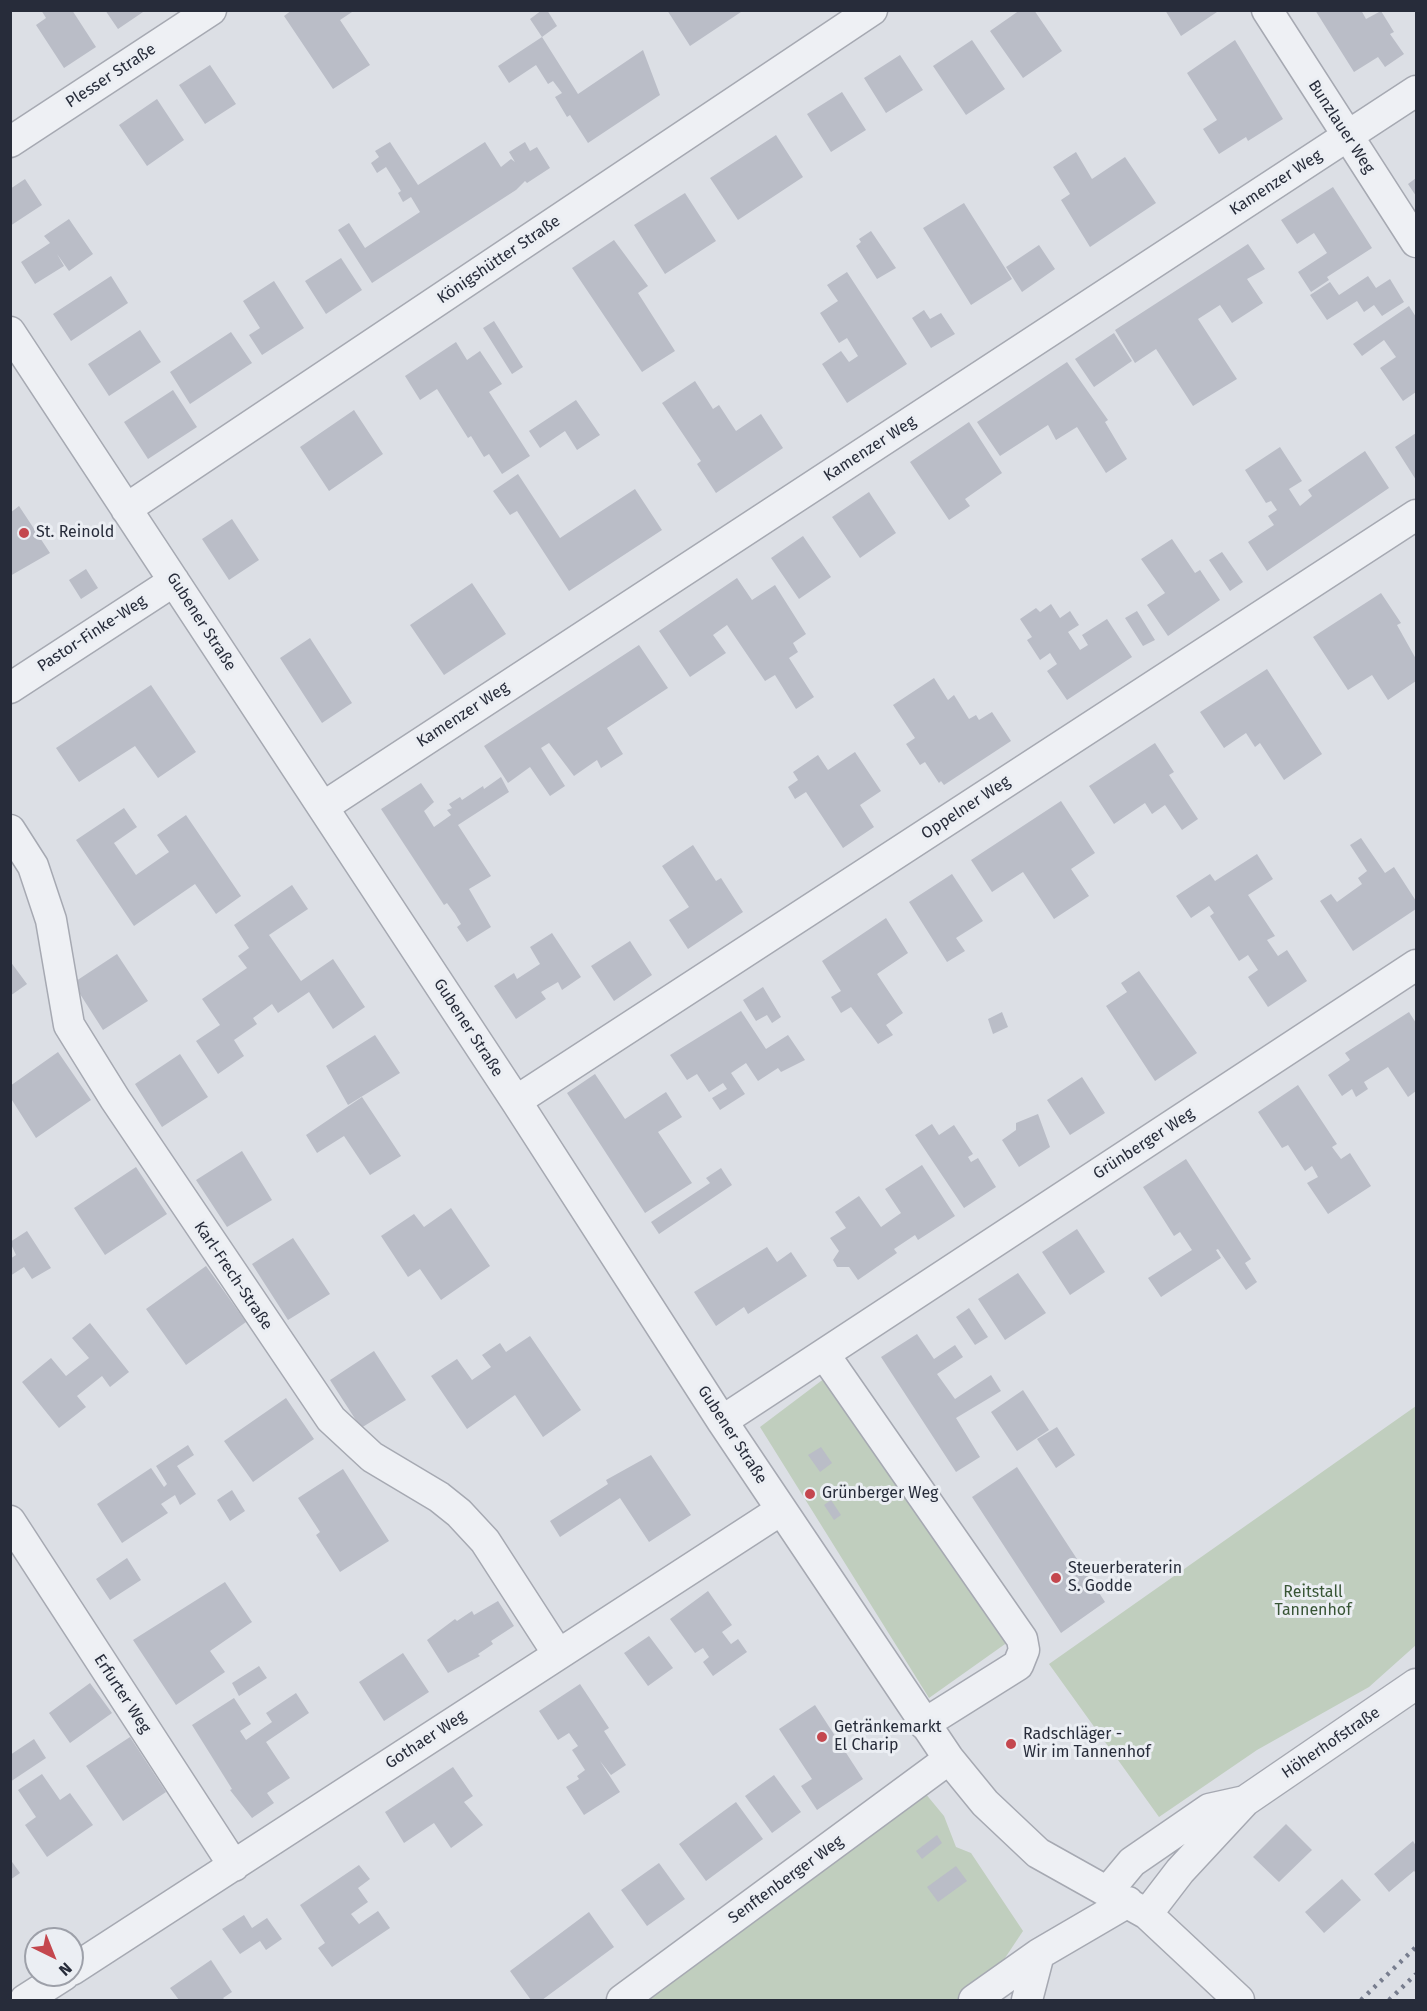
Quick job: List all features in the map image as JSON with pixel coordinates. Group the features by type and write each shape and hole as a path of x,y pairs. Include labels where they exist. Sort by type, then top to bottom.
{"street":[{"name":"Plesser Straße","path":"10,142 211,10"},
{"name":"Königshütter Straße","path":"126,509 872,10"},
{"name":"Bunzlauer Weg","path":"1267,10 1416,242"},
{"name":"Kamenzer Weg","path":"323,807 1347,136 1412,103"},
{"name":"Gubener Straße","path":"10,332 516,1101 722,1421 949,1759 985,1803 1038,1854 1127,1902 1239,2001"},
{"name":"Oppelner Weg","path":"516,1101 1416,515"},
{"name":"Pastor-Finke-Weg","path":"10,688 174,581"},
{"name":"Karl-Frech-Straße","path":"10,830 33,866 51,920 69,1025 114,1099 331,1419 372,1457 439,1497 459,1513 485,1541 558,1654"},
{"name":"Grünberger Weg","path":"722,1421 1416,965"},
{"path":"824,1354 1022,1639 1024,1650 1018,1665 924,1724"},
{"name":"Gothaer Weg","path":"84,1962 781,1510"},
{"name":"Erfurter Weg","path":"10,1521 234,1866"},
{"name":"Höherhofstraße","path":"974,2001 1039,1954 1180,1871 1245,1801 1416,1684"},
{"name":"Senftenberger Weg","path":"622,2001 949,1759"},
{"name":"Höherhofstraße","path":"1127,1902 1132,1862 1209,1809 1245,1801"},
{"path":"1027,2001 1039,1954"},
{"path":"25,2001 46,1987"}],"green space":[{"path":"825,1378 1015,1637 929,1698 760,1427"},
{"name":"Reitstall Tannenhof","path":"1416,1406 1416,1645 1369,1687 1257,1750 1159,1817 1049,1664"},
{"path":"925,1793 944,1816 956,1847 971,1853 1023,1931 977,2000 639,2000"}],"building":[{"path":"41,10 72,10 96,47 64,68 36,25 46,18"},
{"path":"105,10 146,10 118,29"},
{"path":"292,10 355,10 340,20 370,65 333,89 284,16"},
{"path":"542,10 547,10 557,26 542,37 530,19"},
{"path":"667,10 744,10 690,46"},
{"path":"1020,10 1034,10 1062,51 1023,78 990,31"},
{"path":"1165,10 1220,10 1181,36"},
{"path":"1315,10 1361,10 1366,19 1381,11 1394,32 1390,34 1404,54 1385,67 1378,57 1354,72"},
{"path":"542,37 578,94 643,50 660,95 588,143 570,115 567,117 555,97 562,93 553,81 548,84 536,65 509,83 498,66"},
{"path":"972,40 1005,89 966,115 933,66"},
{"path":"1235,40 1283,119 1248,141 1246,137 1219,154 1203,129 1217,120 1187,73"},
{"path":"900,55 923,90 886,113 864,78"},
{"path":"210,65 236,104 205,124 179,85"},
{"path":"842,92 866,130 831,152 807,114"},
{"path":"157,99 184,140 147,166 119,125"},
{"path":"776,135 803,177 738,220 710,178"},
{"path":"390,142 418,185 485,142 501,167 511,159 515,162 509,152 525,142 530,151 537,147 550,168 527,183 525,181 516,190 372,283 338,230 349,223 365,248 420,212 411,197 403,202 398,193 401,191 386,167 377,173 371,163 379,157 375,151"},
{"path":"1076,152 1092,179 1125,157 1156,203 1090,247 1061,200 1070,194 1053,167"},
{"path":"1416,178 1416,196 1408,184"},
{"path":"25,179 42,205 10,226 10,189"},
{"path":"1333,187 1372,248 1327,277 1329,280 1311,292 1298,272 1327,253 1314,233 1297,244 1281,220"},
{"path":"685,193 716,241 665,274 634,225"},
{"path":"964,203 1012,279 971,305 923,228"},
{"path":"69,219 93,254 69,271 57,254 64,266 35,284 21,262 50,243 44,236"},
{"path":"871,231 896,268 877,279 856,246 861,242 859,239"},
{"path":"614,240 648,286 638,293 675,351 642,372 572,268"},
{"path":"1248,244 1265,269 1247,279 1263,303 1232,323 1220,305 1198,319 1237,379 1193,406 1156,349 1135,363 1115,330"},
{"path":"1039,245 1055,269 1022,292 1006,267"},
{"path":"341,258 362,290 326,314 305,281"},
{"path":"847,272 907,364 847,403 822,364 841,351 849,362 858,356 847,338 839,343 820,313 838,301 827,285"},
{"path":"111,276 128,303 71,341 53,314"},
{"path":"1368,276 1376,288 1390,279 1404,302 1382,316 1374,305 1364,312 1357,301 1327,320 1310,295 1330,282 1339,295"},
{"path":"274,281 304,328 262,355 249,335 260,328 243,301"},
{"path":"1409,306 1416,317 1416,392 1403,401 1380,368 1396,357 1384,340 1362,356 1353,344"},
{"path":"924,310 930,319 941,313 955,334 931,348 912,318"},
{"path":"494,321 523,367 512,374 483,328"},
{"path":"140,330 161,362 109,396 88,364"},
{"path":"231,332 252,363 190,404 170,372"},
{"path":"1114,333 1132,361 1094,387 1075,359"},
{"path":"456,342 467,360 480,351 502,384 489,392 530,456 502,474 489,454 484,457 471,436 468,438 437,389 420,400 405,376"},
{"path":"1067,362 1108,420 1105,422 1127,459 1106,473 1077,427 1056,440 1048,425 1000,456 977,422"},
{"path":"695,381 713,409 719,405 736,431 761,414 783,448 716,493 697,464 701,461 662,403"},
{"path":"173,390 197,427 148,459 124,422"},
{"path":"576,400 600,435 577,450 565,431 540,448 529,431"},
{"path":"354,410 383,454 329,491 300,447"},
{"path":"969,422 1002,473 965,499 970,506 949,520 910,462"},
{"path":"1416,433 1416,480 1395,447"},
{"path":"1280,447 1302,481 1289,489 1300,506 1312,496 1308,490 1365,451 1389,488 1267,571 1248,542 1274,525 1268,516 1277,510 1271,501 1266,503 1245,470"},
{"path":"518,474 560,538 635,489 662,530 569,591 517,511 510,515 493,491"},
{"path":"869,492 896,533 860,558 832,517"},
{"name":"St. Reinold","path":"19,506 50,553 10,576 10,513"},
{"path":"232,519 259,560 229,580 202,539"},
{"path":"803,536 831,577 799,599 771,558"},
{"path":"1172,539 1195,573 1200,570 1220,600 1168,636 1147,605 1165,593 1141,559"},
{"path":"1222,552 1243,582 1230,591 1209,560"},
{"path":"86,569 98,588 81,599 69,580"},
{"path":"737,578 752,600 775,585 806,634 793,643 798,652 789,658 814,697 796,709 775,675 765,681 727,625 713,635 726,653 690,677 659,631"},
{"path":"472,583 506,634 444,675 410,625"},
{"path":"1381,593 1401,623 1397,625 1416,659 1416,681 1388,700 1372,675 1348,690 1313,637"},
{"path":"1051,604 1060,618 1070,611 1079,625 1068,632 1080,650 1088,645 1082,635 1107,619 1132,657 1067,700 1047,671 1057,664 1050,653 1040,660 1027,640 1032,637 1020,619 1036,608 1040,612"},
{"path":"1137,611 1155,640 1143,646 1125,618"},
{"path":"310,638 352,703 322,723 280,658"},
{"path":"639,645 668,688 607,728 623,754 601,768 597,760 574,776 549,743 541,748 565,786 550,796 530,767 508,783 484,746"},
{"path":"1267,669 1322,754 1284,780 1260,743 1255,747 1246,733 1224,748 1200,712"},
{"path":"934,678 948,700 954,695 969,719 976,715 979,720 992,712 1011,741 944,785 941,781 939,783 925,762 920,765 906,744 915,738 893,705"},
{"path":"151,685 196,752 158,778 135,746 79,782 56,748"},
{"path":"1155,743 1174,772 1169,775 1198,819 1182,830 1165,805 1152,814 1145,803 1114,824 1089,786"},
{"path":"855,752 881,791 860,805 874,827 843,848 806,792 795,799 788,787 798,780 793,772 818,755 828,770"},
{"path":"501,777 509,792 458,825 491,876 469,889 491,927 467,942 457,927 461,924 455,914 447,903 444,905 381,809 421,783 434,802 424,811 434,827 451,815 447,810 452,808 449,804 460,797 462,800 483,786 484,789"},
{"path":"1061,801 1095,853 1071,869 1089,896 1054,919 1023,872 992,892 971,860"},
{"path":"124,808 137,827 114,843 136,875 169,852 157,835 186,815 241,896 216,914 195,884 134,926 76,840"},
{"path":"1361,838 1385,873 1394,867 1416,901 1416,909 1353,951 1320,901 1331,894 1337,902 1362,884 1358,878 1367,871 1350,845"},
{"path":"693,845 716,881 721,878 743,912 688,949 669,920 689,907 662,866"},
{"path":"1257,854 1273,879 1248,895 1275,936 1267,940 1278,956 1287,950 1307,981 1268,1007 1248,977 1258,970 1248,955 1239,961 1210,916 1214,913 1209,906 1191,918 1176,896 1210,874 1215,881"},
{"path":"952,874 983,921 956,938 965,951 947,962 909,902"},
{"path":"292,885 308,909 269,935 301,981 333,959 365,1007 333,1029 309,992 278,1013 272,1004 253,1018 257,1024 234,1040 244,1056 218,1074 196,1041 220,1025 202,999 247,968 238,956 249,948 234,925"},
{"path":"886,918 908,953 877,974 903,1013 886,1025 893,1035 878,1044 851,1007 841,1013 831,997 841,991 822,961"},
{"path":"552,933 581,977 562,990 558,982 541,992 546,999 516,1019 494,986 514,973 517,979 540,964 530,947"},
{"path":"630,941 652,975 614,1001 591,966"},
{"path":"117,954 148,1001 103,1030 73,983"},
{"path":"10,961 27,984 10,996"},
{"path":"1139,971 1197,1053 1155,1081 1106,1006 1127,992 1121,983"},
{"path":"763,987 781,1017 772,1023 767,1015 756,1021 743,1000"},
{"path":"741,1011 766,1049 788,1035 805,1060 781,1072 778,1068 758,1081 746,1063 731,1073 745,1094 720,1110 712,1098 727,1089 723,1083 709,1092 697,1074 687,1080 670,1055"},
{"path":"1002,1012 1008,1027 993,1034 988,1019"},
{"path":"1409,1012 1416,1023 1416,1091 1408,1097 1388,1067 1364,1082 1368,1089 1356,1097 1352,1089 1342,1096 1328,1075 1350,1060 1345,1053"},
{"path":"375,1035 400,1073 348,1105 326,1066"},
{"path":"58,1052 91,1100 36,1138 10,1097 10,1086"},
{"path":"180,1054 208,1097 162,1127 135,1084"},
{"path":"595,1074 625,1119 666,1092 682,1117 658,1132 692,1183 645,1213 567,1093"},
{"path":"1082,1077 1105,1113 1070,1135 1047,1100"},
{"path":"1298,1085 1337,1144 1332,1147 1341,1159 1350,1153 1371,1186 1328,1214 1307,1183 1318,1177 1312,1166 1305,1171 1288,1145 1282,1148 1258,1112"},
{"path":"362,1097 401,1156 370,1175 344,1136 317,1153 306,1135"},
{"path":"1038,1114 1050,1147 1019,1167 1002,1140 1016,1130 1016,1123"},
{"path":"932,1124 939,1135 954,1125 973,1154 968,1157 971,1162 978,1158 996,1187 964,1208 915,1135"},
{"path":"242,1151 272,1200 227,1227 196,1180"},
{"path":"1186,1159 1251,1259 1245,1263 1257,1282 1246,1290 1218,1249 1216,1250 1221,1258 1161,1297 1148,1278 1192,1250 1180,1232 1174,1236 1143,1187"},
{"path":"922,1165 955,1216 918,1240 915,1235 894,1249 897,1253 858,1280 849,1267 837,1267 833,1260 839,1251 830,1238 846,1228 835,1212 859,1196 881,1227 901,1213 885,1189"},
{"path":"136,1167 167,1214 105,1255 74,1208"},
{"path":"721,1168 732,1185 659,1234 651,1222 710,1183 706,1178"},
{"path":"451,1208 490,1266 441,1300 420,1269 408,1277 381,1236 414,1214 424,1227"},
{"path":"1077,1229 1105,1272 1070,1295 1042,1252"},
{"path":"27,1231 51,1268 32,1279 24,1267 10,1276 10,1259 16,1255 10,1242"},
{"path":"293,1238 330,1294 288,1320 252,1264"},
{"path":"767,1247 777,1262 791,1252 807,1276 748,1314 744,1307 716,1326 694,1292"},
{"path":"206,1266 246,1322 186,1365 146,1309"},
{"path":"1018,1273 1046,1313 1005,1340 978,1299"},
{"path":"969,1308 988,1337 975,1345 956,1317"},
{"path":"90,1323 129,1372 110,1387 102,1376 77,1396 86,1407 59,1428 22,1382 51,1358 66,1376 89,1358 72,1338"},
{"path":"917,1334 934,1359 955,1345 963,1357 937,1374 955,1399 991,1375 1001,1391 956,1418 980,1457 956,1472 881,1357"},
{"path":"530,1336 581,1410 543,1437 515,1395 467,1429 431,1376 457,1359 472,1380 491,1367 482,1355 500,1343 506,1352"},
{"path":"374,1351 406,1400 361,1428 330,1380"},
{"path":"1023,1390 1049,1430 1017,1451 991,1412"},
{"path":"286,1398 314,1439 253,1482 224,1441"},
{"path":"1057,1427 1075,1455 1056,1468 1037,1439"},
{"path":"188,1445 194,1455 177,1466 196,1494 180,1505 175,1495 161,1504 168,1513 122,1543 97,1504 151,1468 164,1487 167,1484 156,1466"},
{"path":"821,1447 832,1463 820,1472 808,1455"},
{"path":"651,1455 691,1515 649,1542 620,1498 560,1537 550,1521 608,1484 606,1480"},
{"path":"1017,1467 1105,1602 1061,1633 972,1497"},
{"path":"343,1469 389,1541 340,1572 316,1535 320,1532 298,1498"},
{"path":"232,1490 245,1511 230,1521 217,1500"},
{"path":"831,1500 841,1515 834,1520 824,1505"},
{"path":"127,1558 141,1580 110,1600 96,1579"},
{"path":"225,1582 252,1622 210,1651 225,1672 176,1705 133,1640"},
{"path":"708,1591 732,1625 722,1632 731,1644 738,1639 747,1652 713,1676 703,1662 709,1657 703,1648 695,1653 670,1619"},
{"path":"498,1601 514,1626 491,1641 493,1644 478,1654 480,1656 448,1673 427,1640 455,1619 457,1621 472,1611 474,1615"},
{"path":"649,1636 673,1668 648,1686 624,1653"},
{"path":"403,1653 429,1692 384,1721 359,1682"},
{"path":"259,1666 267,1678 239,1696 232,1683"},
{"path":"90,1683 112,1713 70,1743 49,1713"},
{"path":"580,1684 609,1728 604,1731 626,1765 611,1775 600,1761 620,1792 584,1815 566,1787 579,1779 577,1776 585,1770 572,1750 578,1746 569,1733 558,1740 539,1711"},
{"path":"296,1693 309,1713 266,1742 290,1778 267,1793 274,1803 252,1818 230,1790 232,1789 192,1725 234,1698 251,1724 240,1731 246,1740 272,1722 266,1713"},
{"path":"815,1705 863,1779 817,1810 801,1786 812,1779 779,1729"},
{"path":"130,1737 166,1792 123,1821 86,1766"},
{"path":"34,1739 46,1758 10,1782 10,1755"},
{"path":"453,1767 473,1796 464,1802 483,1825 451,1848 434,1823 404,1843 385,1812"},
{"path":"42,1774 60,1800 70,1793 93,1825 47,1857 25,1825 36,1817 18,1790"},
{"path":"774,1775 801,1812 772,1833 745,1796"},
{"path":"736,1802 763,1839 706,1881 679,1844"},
{"path":"1286,1824 1312,1850 1279,1882 1253,1857"},
{"path":"937,1835 942,1843 922,1859 916,1851"},
{"path":"1413,1841 1416,1846 1416,1873 1414,1871 1389,1892 1374,1874"},
{"path":"10,1859 20,1873 10,1880"},
{"path":"659,1863 685,1899 647,1926 621,1890"},
{"path":"359,1865 370,1879 358,1888 368,1902 351,1914 359,1924 378,1911 390,1928 332,1967 318,1948 325,1943 300,1905"},
{"path":"956,1866 967,1881 938,1902 927,1887"},
{"path":"1342,1879 1361,1900 1324,1933 1305,1912"},
{"path":"589,1912 614,1947 542,2000 531,2000 510,1971"},
{"path":"244,1915 252,1928 267,1918 282,1939 266,1950 260,1941 240,1954 222,1929"},
{"path":"211,1960 232,1992 223,1998 225,2000 179,2000 170,1988"}],"railway":[{"path":"1361,2000 1416,1947"},
{"path":"1389,2000 1416,1974"}],"place":[{"name":"St. Reinold","path":"24,533"},
{"name":"Grünberger Weg","path":"810,1494"},
{"name":"Steuerberaterin S. Godde","path":"1056,1578"},
{"name":"Getränkemarkt El Charip","path":"822,1737"},
{"name":"Radschläger - Wir im Tannenhof","path":"1011,1744"}]}
